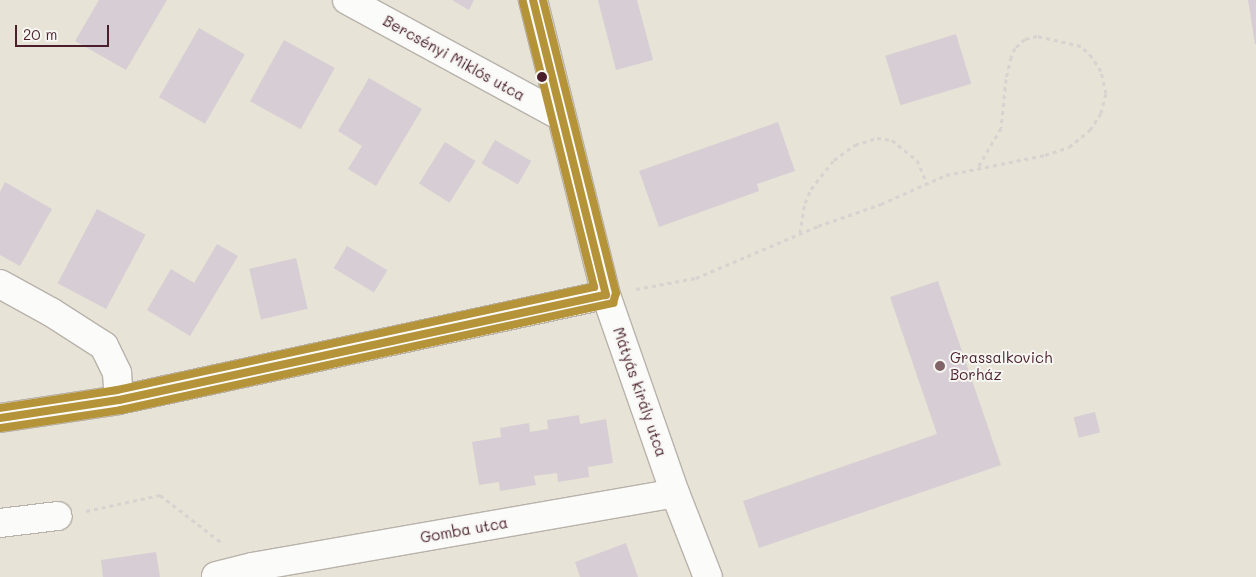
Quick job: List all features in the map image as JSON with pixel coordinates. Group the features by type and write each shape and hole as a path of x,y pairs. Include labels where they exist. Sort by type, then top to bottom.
{"street":[{"name":"Bercsényi Miklós utca","path":"347,0 561,116"},
{"name":"Mátyás király utca","path":"533,0 606,295 675,493 708,577"},
{"path":"0,284 52,312 104,346 117,373 118,400"},
{"path":"0,418 118,400 606,295"},
{"name":"Gomba utca","path":"216,576 252,567 675,493"},
{"path":"0,523 58,516"}],"path":[{"path":"606,295 696,278 800,234 881,204 946,175 978,167 1045,155 1069,147 1090,130 1101,113 1106,93 1101,71 1092,57 1081,46 1037,36 1025,39 1015,48 1010,57 1006,79 1001,128 978,167"},
{"path":"800,234 805,203 811,189 834,160 855,145 877,138 892,140 917,160 927,184"},
{"path":"58,516 160,495 252,567"}],"building":[{"path":"99,0 167,0 126,70 75,41"},
{"path":"452,0 474,0 469,10"},
{"path":"598,0 637,0 653,60 616,70"},
{"path":"1248,0 1256,0 1256,44 1255,44"},
{"path":"199,28 245,54 205,124 159,97"},
{"path":"956,34 971,84 900,105 885,56"},
{"path":"284,40 335,68 301,129 250,101"},
{"path":"369,78 422,109 376,186 348,169 362,146 338,131"},
{"path":"778,122 795,171 757,184 759,191 659,227 639,171"},
{"path":"495,140 531,161 518,184 482,163"},
{"path":"445,142 476,161 450,203 419,184"},
{"path":"5,182 52,209 20,266 0,255 0,192"},
{"path":"97,209 146,235 106,309 58,283"},
{"path":"217,244 238,256 190,336 147,310 171,269 194,283"},
{"path":"347,246 387,270 374,292 334,268"},
{"path":"296,258 308,309 261,319 249,269"},
{"name":"Grassalkovich Borház","path":"938,281 1001,465 759,548 743,501 937,434 890,297"},
{"path":"1095,412 1100,432 1079,438 1074,417"},
{"path":"579,415 580,424 606,419 613,463 588,467 589,477 558,482 557,473 534,476 536,485 500,491 499,482 479,485 472,442 501,437 500,428 529,423 530,432 548,429 547,420"},
{"path":"626,543 638,577 580,577 575,562"},
{"path":"156,552 160,577 103,577 101,560"}],"transit line":[{"path":"533,0 606,295"},
{"path":"1,428 121,410 613,303 616,293 543,0"},
{"path":"0,408 117,390 594,287 523,2"},
{"path":"0,418 119,400 606,295"}],"place":[{"name":"Grassalkovich Borház","path":"940,366"}]}
